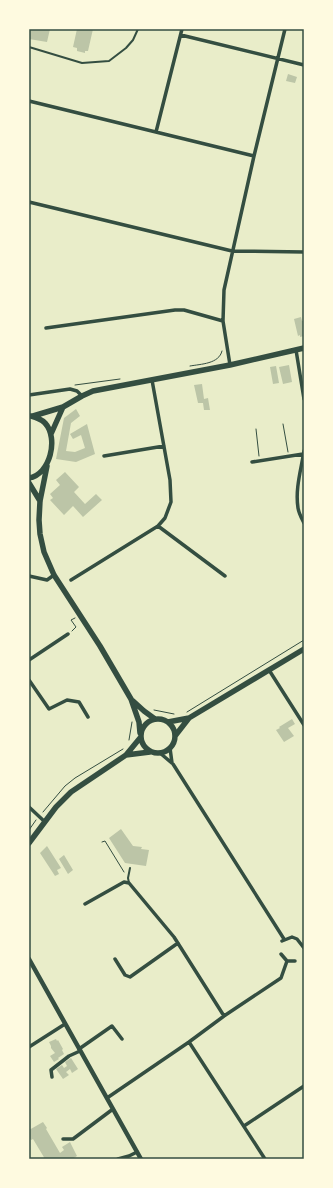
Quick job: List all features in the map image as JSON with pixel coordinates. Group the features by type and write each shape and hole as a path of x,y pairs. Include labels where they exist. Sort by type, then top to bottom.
{"main road":[{"path":"31,416 63,407 93,391 230,365 304,348"},
{"path":"63,407 51,434 50,456 46,466 40,501 40,534 44,552 54,575 100,646 131,699 139,722 142,744 150,752"},
{"path":"31,416 45,423 51,434"},
{"path":"29,478 33,477 46,466"},
{"path":"29,483 40,501"},
{"path":"168,722 189,718 304,649"},
{"path":"131,699 155,719"},
{"path":"175,736 189,718"},
{"path":"29,843 56,806 71,792 126,755 140,736 142,728 147,722 155,719 163,719 172,727 175,736 174,742 170,748 160,753 150,752 126,755"}],"street":[{"path":"156,132 182,29"},
{"path":"230,365 223,321 224,290 254,156 285,29"},
{"path":"181,35 304,65"},
{"path":"29,101 254,156"},
{"path":"29,202 232,251 304,252"},
{"path":"46,328 175,310 184,310 223,321"},
{"path":"296,350 304,399"},
{"path":"71,580 158,526 165,518 171,502 170,480 152,380"},
{"path":"29,394 70,389 77,391 82,396"},
{"path":"104,456 164,446"},
{"path":"252,462 304,453 298,476 297,494 298,510 304,524"},
{"path":"158,526 224,576"},
{"path":"29,576 47,580 54,575"},
{"path":"29,660 68,634"},
{"path":"269,670 304,724"},
{"path":"29,680 49,709 67,700 79,702 88,717"},
{"path":"170,748 172,763"},
{"path":"160,753 172,763 283,940 292,937 297,939 304,948"},
{"path":"29,807 45,822"},
{"path":"85,904 124,882 129,883 178,943 224,1016"},
{"path":"115,959 125,975 130,977 178,943"},
{"path":"280,954 287,961 295,961"},
{"path":"29,959 141,1159"},
{"path":"107,1098 281,978 287,961"},
{"path":"29,1047 65,1024"},
{"path":"52,1077 51,1070 112,1026 122,1039"},
{"path":"189,1042 265,1159"},
{"path":"244,1126 304,1086"},
{"path":"63,1139 72,1140 113,1109"},
{"path":"118,1159 130,1156 137,1152"}],"lane":[{"path":"29,46 82,63 109,61 126,48 133,40 138,29"},
{"path":"129,883 128,878 130,868"}],"path":[{"path":"186,367 216,360 222,353 222,346 227,346"},
{"path":"73,385 121,379"},
{"path":"283,424 289,456"},
{"path":"256,429 259,460"},
{"path":"184,713 304,640"},
{"path":"151,710 176,715"},
{"path":"129,742 132,720"},
{"path":"29,830 65,786 75,778 124,748"},
{"path":"102,842 105,841 128,878"}],"building":[{"path":"29,29 50,29 47,42 29,39"},
{"path":"77,29 93,29 88,51 85,51 85,53 77,51 77,48 73,47"},
{"path":"288,74 297,77 295,83 286,81"},
{"path":"301,317 302,321 304,321 304,336 300,337 300,335 298,336 294,319"},
{"path":"289,365 292,382 283,384 279,367"},
{"path":"276,366 279,383 273,384 270,367"},
{"path":"202,384 204,399 208,398 210,410 204,410 203,403 198,403 194,385"},
{"path":"76,409 80,416 71,423 66,451 75,452 85,448 81,435 73,439 70,434 87,424 95,454 76,462 56,459 64,418"},
{"path":"65,472 79,487 74,492 85,504 96,494 102,500 83,517 73,506 64,515 50,500 53,498 50,494 60,485 56,480"},
{"path":"292,719 295,724 288,728 294,736 284,742 276,730"},
{"path":"121,829 133,846 142,847 141,849 149,850 146,866 125,863 109,838"},
{"path":"47,846 61,868 57,870 59,874 55,876 40,853"},
{"path":"64,855 73,870 68,874 59,859"},
{"path":"56,1039 63,1049 64,1054 54,1062 50,1056 55,1053 49,1042"},
{"path":"71,1058 78,1069 72,1073 70,1069 66,1072 69,1075 63,1079 56,1069 62,1065 64,1068 67,1066 65,1062"},
{"path":"43,1122 60,1153 64,1150 62,1147 70,1142 77,1156 72,1159 45,1159 33,1139 31,1140 29,1137 29,1130"}]}
